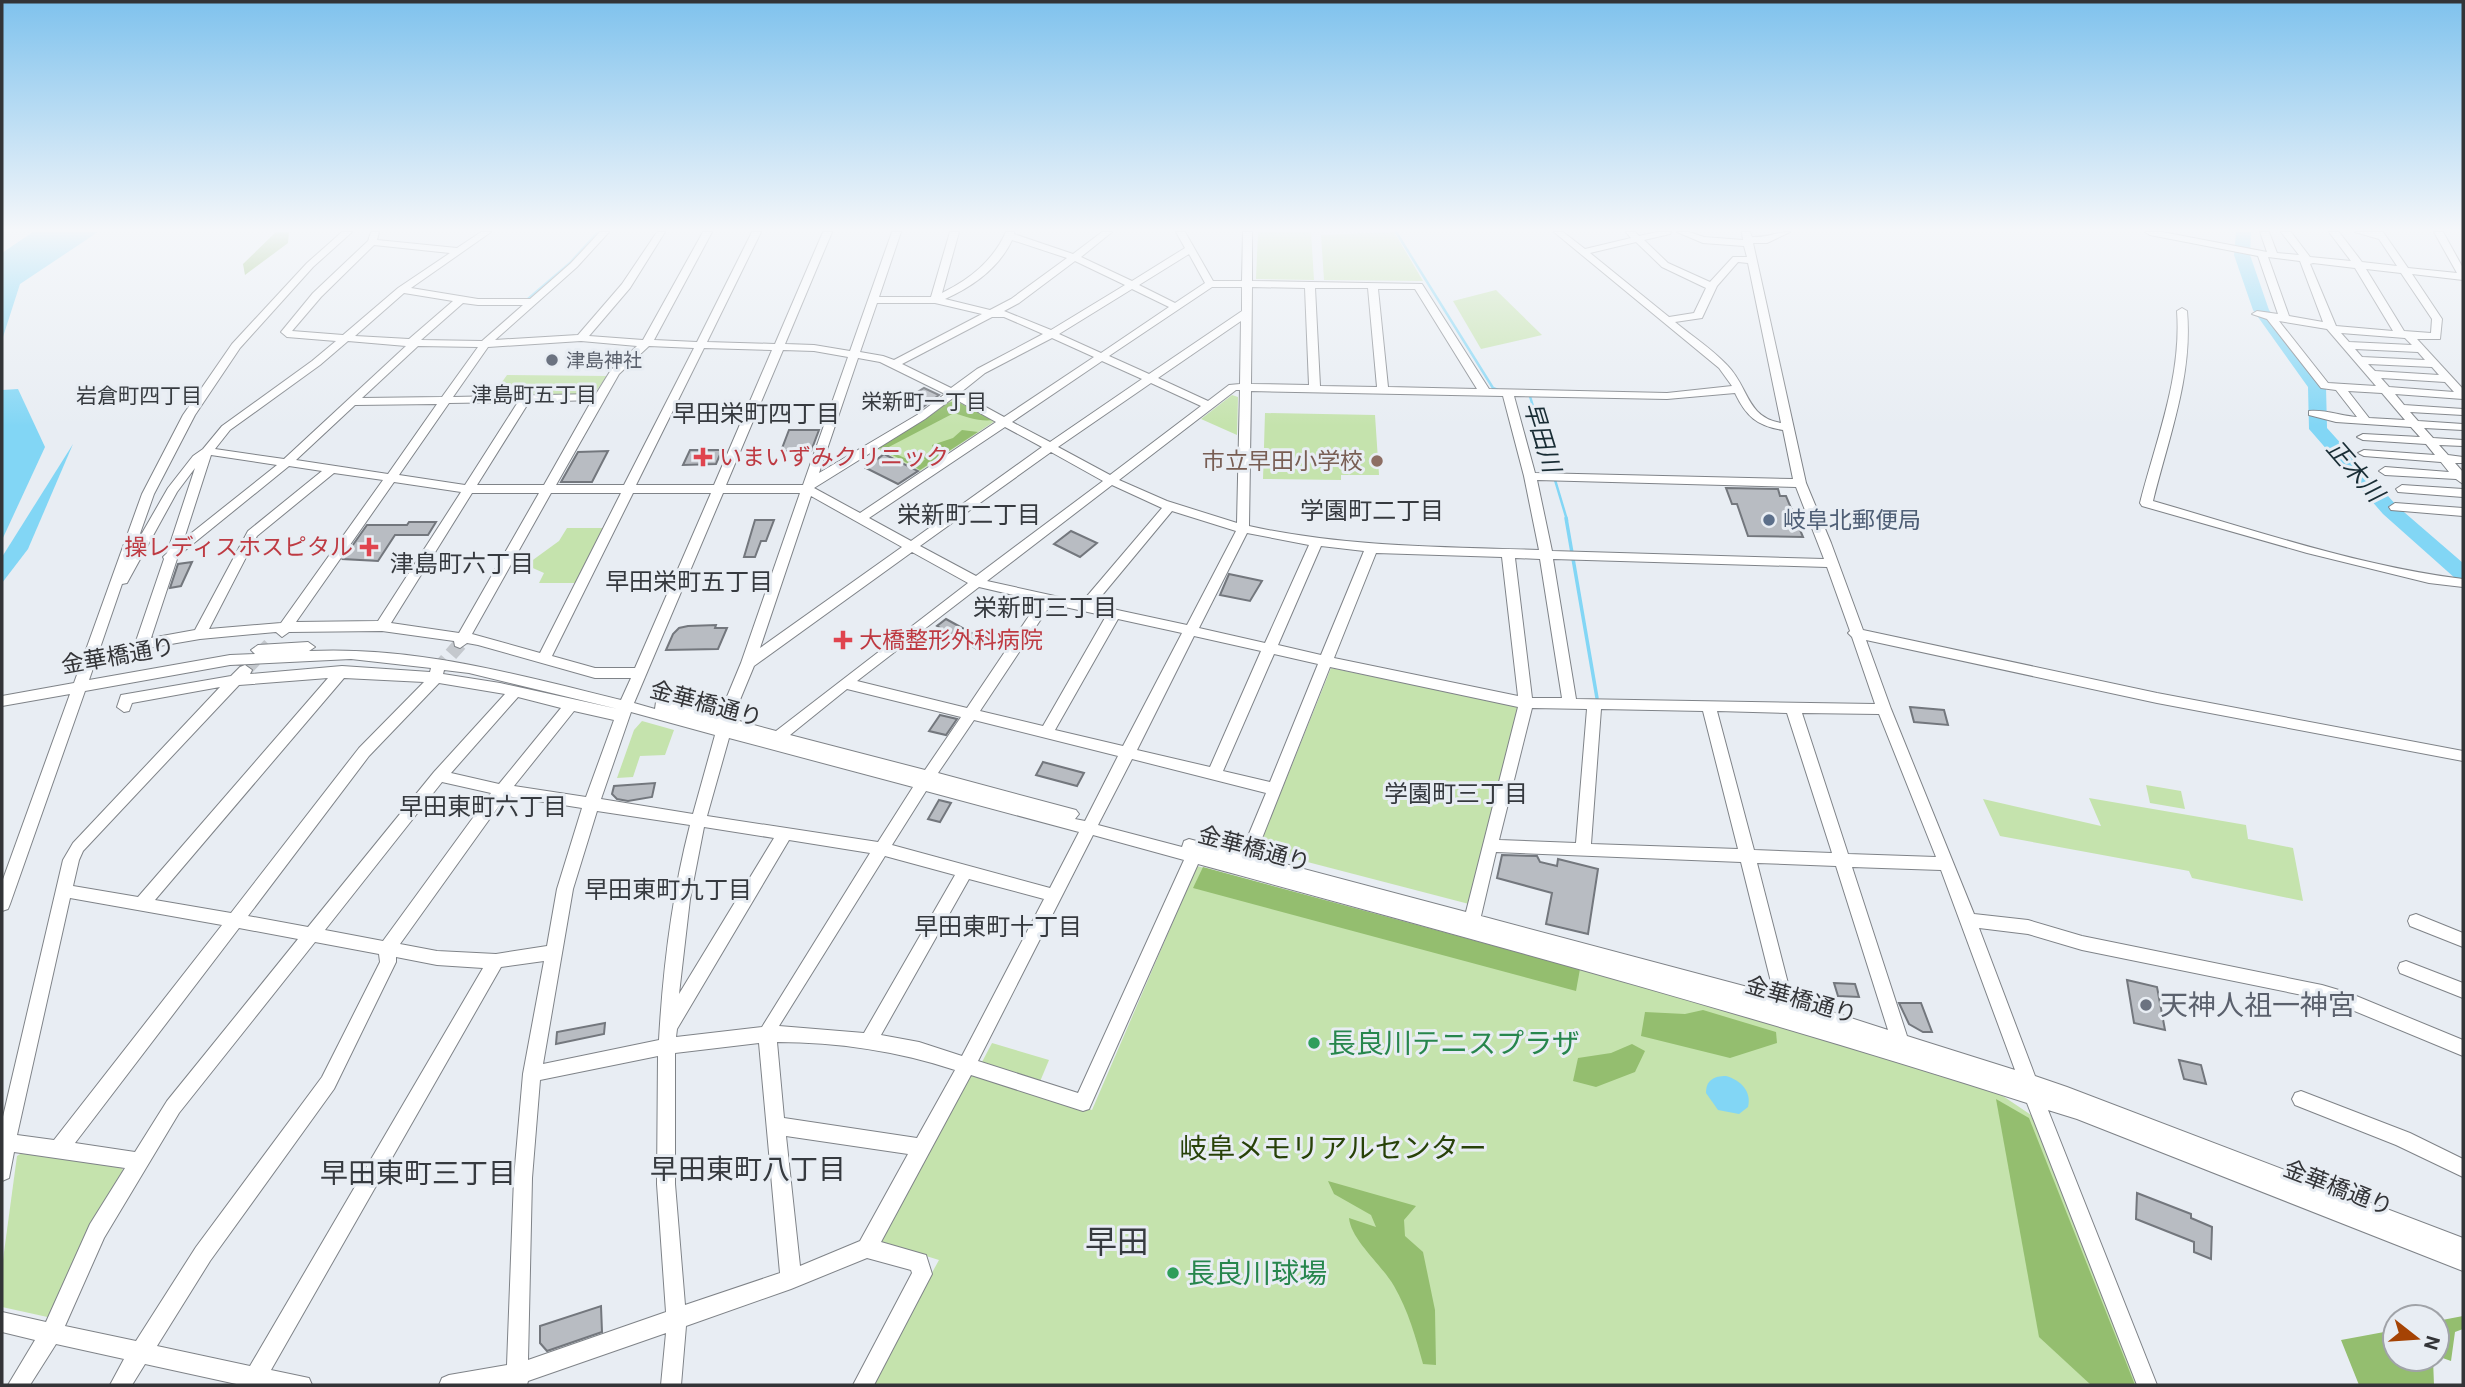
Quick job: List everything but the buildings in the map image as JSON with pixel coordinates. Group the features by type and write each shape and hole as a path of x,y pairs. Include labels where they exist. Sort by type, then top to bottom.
{"street":[{"path":"2,904 148,494 189,415 214,377 236,346 281,297"},
{"path":"316,297 286,332 413,343 485,344 581,338 648,343 780,346 854,353 895,364 1112,481 1169,507 1243,529 1316,543 1371,549 1832,563"},
{"path":"113,587 125,577 172,491 197,458 207,451 226,428 275,395 394,297"},
{"path":"446,297 533,302"},
{"path":"274,640 287,627 485,344 539,297"},
{"path":"581,338 617,297"},
{"path":"462,640 615,372 648,343 673,297"},
{"path":"544,658 725,297"},
{"path":"517,1380 523,1178 532,1074 565,889 590,804 626,707 801,297"},
{"path":"671,1385 675,1319 666,1183 667,1046 680,920 696,821 723,727 748,663 874,297"},
{"path":"935,300 942,297"},
{"path":"895,364 993,314 1018,297"},
{"path":"207,451 468,489 808,486 921,417 981,370 1052,334 1113,297"},
{"path":"1153,297 1175,307"},
{"path":"861,517 1191,297"},
{"path":"867,1248 966,1066 1243,529 1247,297"},
{"path":"1311,297 1315,389"},
{"path":"1374,297 1383,390"},
{"path":"1425,297 1485,392"},
{"path":"1639,297 1723,366 1758,422 1786,427"},
{"path":"1668,320 1698,316 1706,297"},
{"path":"1759,297 1800,483 1832,563 1884,709 1947,863 2031,1089 2147,1385"},
{"path":"2279,297 2285,319"},
{"path":"2319,297 2331,328 2462,477"},
{"path":"2379,297 2404,335 2421,349 2463,395"},
{"path":"2422,297 2437,319 2436,337 2331,328 2263,315 2325,386 2463,395"},
{"path":"170,557 286,463 461,299"},
{"path":"873,300 935,300 993,314 1006,314 1147,380 1209,405"},
{"path":"2182,311 2186,338 2164,438 2146,503 2336,556 2429,579 2463,583"},
{"path":"748,663 1050,447 1247,312"},
{"path":"2347,345 2421,349"},
{"path":"2360,360 2435,364"},
{"path":"2373,374 2449,379"},
{"path":"779,736 1233,387 1667,396 1739,389"},
{"path":"2340,388 2366,421"},
{"path":"1508,393 1530,476 1546,554 1570,704"},
{"path":"352,402 600,397"},
{"path":"382,626 526,398"},
{"path":"2402,408 2463,412"},
{"path":"2317,414 2366,421 2463,427"},
{"path":"2363,437 2463,443"},
{"path":"207,451 142,644 200,634 287,627 382,626 544,658 595,673 640,673"},
{"path":"2364,453 2463,460"},
{"path":"200,634 252,534 331,470"},
{"path":"2385,471 2462,477"},
{"path":"1530,476 1800,483"},
{"path":"808,486 978,583 1325,662 1526,703 1884,709"},
{"path":"2402,489 2463,493"},
{"path":"1085,607 1169,507"},
{"path":"2395,507 2463,512"},
{"path":"1214,774 1316,543"},
{"path":"1246,860 1371,549"},
{"path":"1472,919 1526,703 1508,554"},
{"path":"792,1279 767,1034 925,781 1048,598"},
{"path":"1046,733 1114,614"},
{"path":"1855,633 2157,698 2463,756"},
{"name":"金華橋通り","path":"2,695 230,660 351,654 468,667 626,707 779,736 925,781"},
{"path":"124,707 126,699 242,674 342,671 436,674 570,706 626,707"},
{"path":"142,904 342,671"},
{"path":"2,1172 6,1142 71,860 78,847 242,674"},
{"path":"59,1149 363,752 436,674"},
{"path":"845,683 1274,789"},
{"name":"金華橋通り","path":"2,701 59,686"},
{"path":"18,1385 52,1332 97,1231 138,1161 187,1088 439,776 515,692"},
{"path":"1583,850 1594,704"},
{"path":"120,1385 203,1254 328,1083 388,962 387,949 502,790 570,706"},
{"path":"1709,706 1750,858 1783,1003"},
{"path":"1793,708 1900,1041"},
{"name":"金華橋通り","path":"723,727 1091,824 1246,860 1783,1003 1900,1041 2463,1248"},
{"path":"439,776 502,790 883,849 1053,895"},
{"name":"金華橋通り","path":"1091,824 1194,856 1688,991 2031,1089 2463,1261"},
{"path":"668,1028 785,833"},
{"path":"1490,846 1843,862 1947,863"},
{"path":"532,1074 667,1046 767,1034 802,1034 869,1041 919,1050 1083,1103 1194,856"},
{"path":"869,1041 965,872"},
{"path":"65,891 437,958 496,961 553,953"},
{"path":"1968,920 2028,927 2082,943 2322,992 2463,1048"},
{"path":"2416,921 2463,940"},
{"path":"253,1382 496,961"},
{"path":"2406,968 2463,991"},
{"path":"2301,1099 2403,1139 2463,1168"},
{"path":"777,1126 921,1147"},
{"path":"6,1142 138,1161"},
{"path":"449,1385 517,1380 675,1319 792,1279 867,1248 919,1262 922,1274 863,1385"},
{"path":"2,1321 142,1352 253,1382 302,1385"}],"green space":[{"path":"1470,297 1503,297 1542,335 1481,349 1453,301"},
{"path":"507,375 607,376 594,394 492,396"},
{"path":"1232,395 1238,397 1237,435 1201,419"},
{"path":"954,398 995,421 920,471 874,447"},
{"path":"956,401 993,420 978,420 954,413 885,449 920,465 925,459 921,457 934,450 932,445 953,438 962,430 978,432 920,470 878,447 947,403"},
{"path":"1265,413 1375,415 1379,475 1341,475 1341,480 1263,479"},
{"path":"567,528 603,528 575,583 539,583 544,573 526,565 559,541"},
{"path":"1331,668 1520,707 1469,904 1258,849"},
{"path":"642,721 674,730 665,755 640,756 633,777 617,778 634,730"},
{"path":"2146,785 2181,791 2185,809 2150,803"},
{"path":"2089,798 2246,825 2248,839 2293,848 2303,901 2192,878 2189,871 2000,836 1983,799 2101,826"},
{"name":"岐阜メモリアルセンター","path":"1197,866 1634,983 1997,1092 2034,1117 2139,1385 870,1385 939,1260 881,1242 879,1236 968,1075 981,1076 1092,1110"},
{"path":"1203,867 1580,969 1576,991 1193,888"},
{"path":"1703,1010 1776,1032 1777,1043 1730,1058 1641,1036 1645,1012 1685,1014"},
{"path":"992,1043 1049,1060 1039,1084 984,1067 982,1062"},
{"path":"1632,1044 1645,1051 1635,1072 1596,1087 1573,1081 1578,1058 1611,1053"},
{"path":"1996,1099 2029,1118 2135,1385 2091,1385 2039,1337"},
{"path":"25,1151 121,1166 124,1172 52,1318 2,1307 2,1267 17,1156"},
{"path":"1328,1181 1416,1206 1404,1220 1405,1236 1423,1252 1435,1310 1436,1365 1423,1364 1399,1295 1351,1226 1349,1218 1376,1227 1371,1215 1334,1194"},
{"path":"2463,1316 2463,1329 2455,1332 2451,1361 2451,1318"},
{"path":"2381,1333 2381,1373 2434,1373 2434,1385 2359,1385 2341,1340"}],"water":[{"path":"2,297 16,297 2,340"},
{"path":"18,389 45,447 2,540 2,390"},
{"path":"73,444 28,549 2,583 2,557"},
{"path":"1726,1076 1740,1083 1748,1096 1748,1107 1739,1114 1718,1110 1706,1093 1707,1085 1712,1080"}],"waterway":[{"name":"早田川","path":"1436,297 1493,388 1498,390"},
{"name":"正木川","path":"2256,297 2261,310 2317,387 2318,429 2390,510 2463,574"},
{"name":"早田川","path":"1529,393 1567,520"},
{"name":"早田川","path":"1566,518 1597,698"}],"tunnel":[{"path":"245,670 274,640"},
{"path":"437,670 460,644"}],"place":[{"name":"津島神社","path":"552,360"},
{"name":"いまいずみクリニック","path":"703,457"},
{"name":"市立早田小学校","path":"1377,461"},
{"name":"岐阜北郵便局","path":"1769,520"},
{"name":"操レディスホスピタル","path":"369,547"},
{"name":"大橋整形外科病院","path":"843,640"},
{"name":"天神人祖一神宮","path":"2146,1005"},
{"name":"長良川テニスプラザ","path":"1314,1043"},
{"name":"長良川球場","path":"1173,1273"}],"district":[{"name":"津島町五丁目","path":"534,395"},
{"name":"岩倉町四丁目","path":"139,396"},
{"name":"栄新町一丁目","path":"924,402"},
{"name":"早田栄町四丁目","path":"756,414"},
{"name":"学園町二丁目","path":"1372,511"},
{"name":"栄新町二丁目","path":"969,515"},
{"name":"津島町六丁目","path":"462,564"},
{"name":"早田栄町五丁目","path":"689,582"},
{"name":"栄新町三丁目","path":"1045,608"},
{"name":"学園町三丁目","path":"1456,794"},
{"name":"早田東町六丁目","path":"483,807"},
{"name":"早田東町九丁目","path":"668,890"},
{"name":"早田東町十丁目","path":"998,927"},
{"name":"早田東町八丁目","path":"748,1169"},
{"name":"早田東町三丁目","path":"418,1173"},
{"name":"早田","path":"1117,1242"}]}
